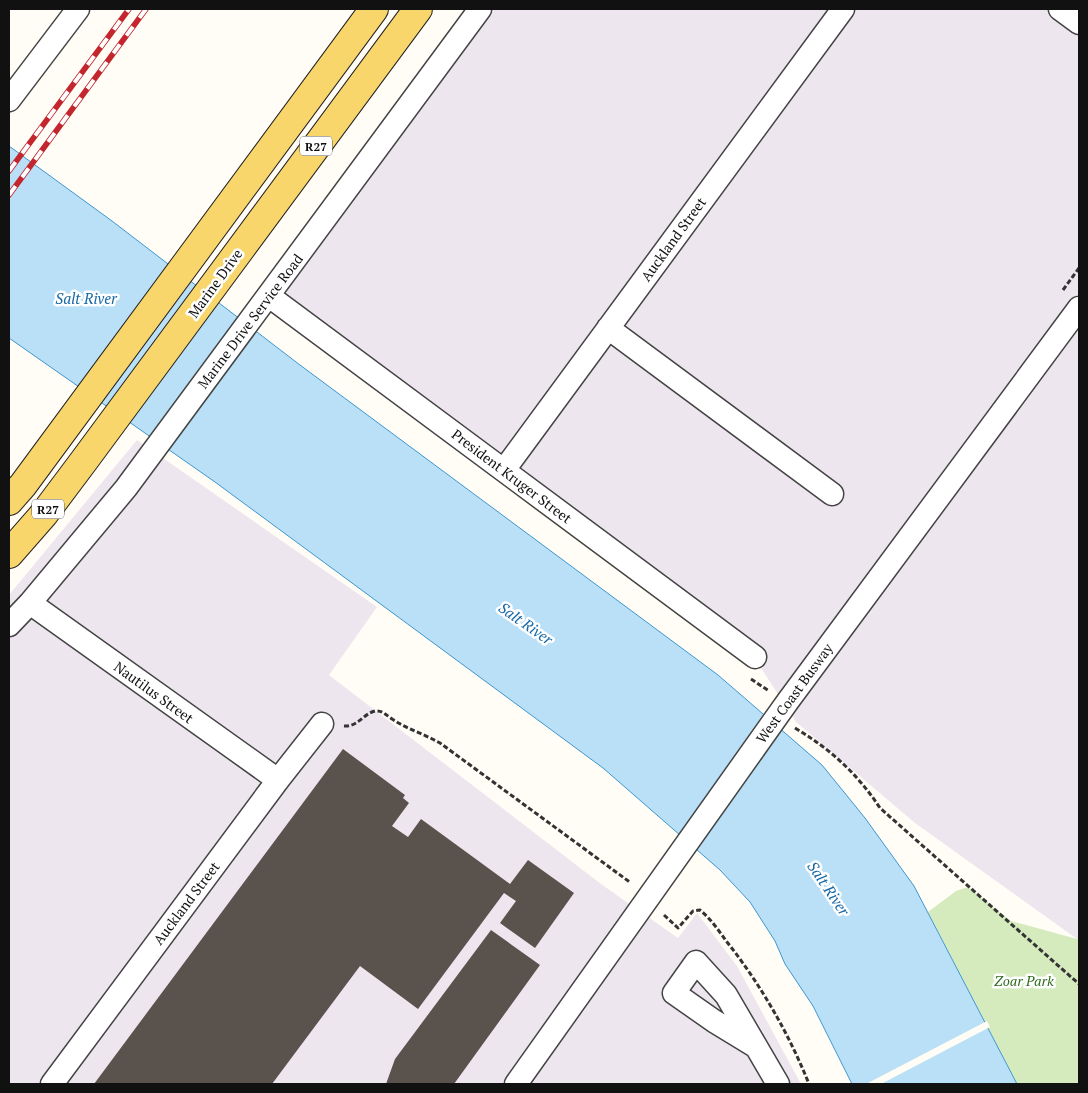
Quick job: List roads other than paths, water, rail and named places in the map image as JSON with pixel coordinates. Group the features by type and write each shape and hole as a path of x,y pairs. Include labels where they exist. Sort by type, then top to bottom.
{"main road":[{"name":"R27","path":"9,501 374,9"},
{"name":"Marine Drive","path":"9,554 44,514 418,9"}],"street":[{"path":"9,100 78,9"},
{"name":"Marine Drive Service Road","path":"9,625 30,603 126,488 480,9"},
{"name":"Auckland Street","path":"504,470 843,9"},
{"path":"1060,9 1079,23"},
{"name":"President Kruger Street","path":"269,296 754,657"},
{"name":"West Coast Busway","path":"516,1084 650,895 780,697 1079,308"},
{"path":"608,328 832,494"},
{"name":"Nautilus Street","path":"30,603 278,780"},
{"name":"Auckland Street","path":"52,1084 278,780 322,724"},
{"path":"756,1046 778,1084"}],"water":[{"name":"Salt River","path":"9,146 112,221 300,365 718,675 822,765 865,818 914,886 1017,1084 852,1084 813,1006 785,964 775,941 750,902 720,870 603,768 215,482 9,338"}],"railway":[{"path":"9,171 129,9"},
{"path":"9,195 146,9"}],"park label":[{"name":"Zoar Park","path":"1024,980"}]}
